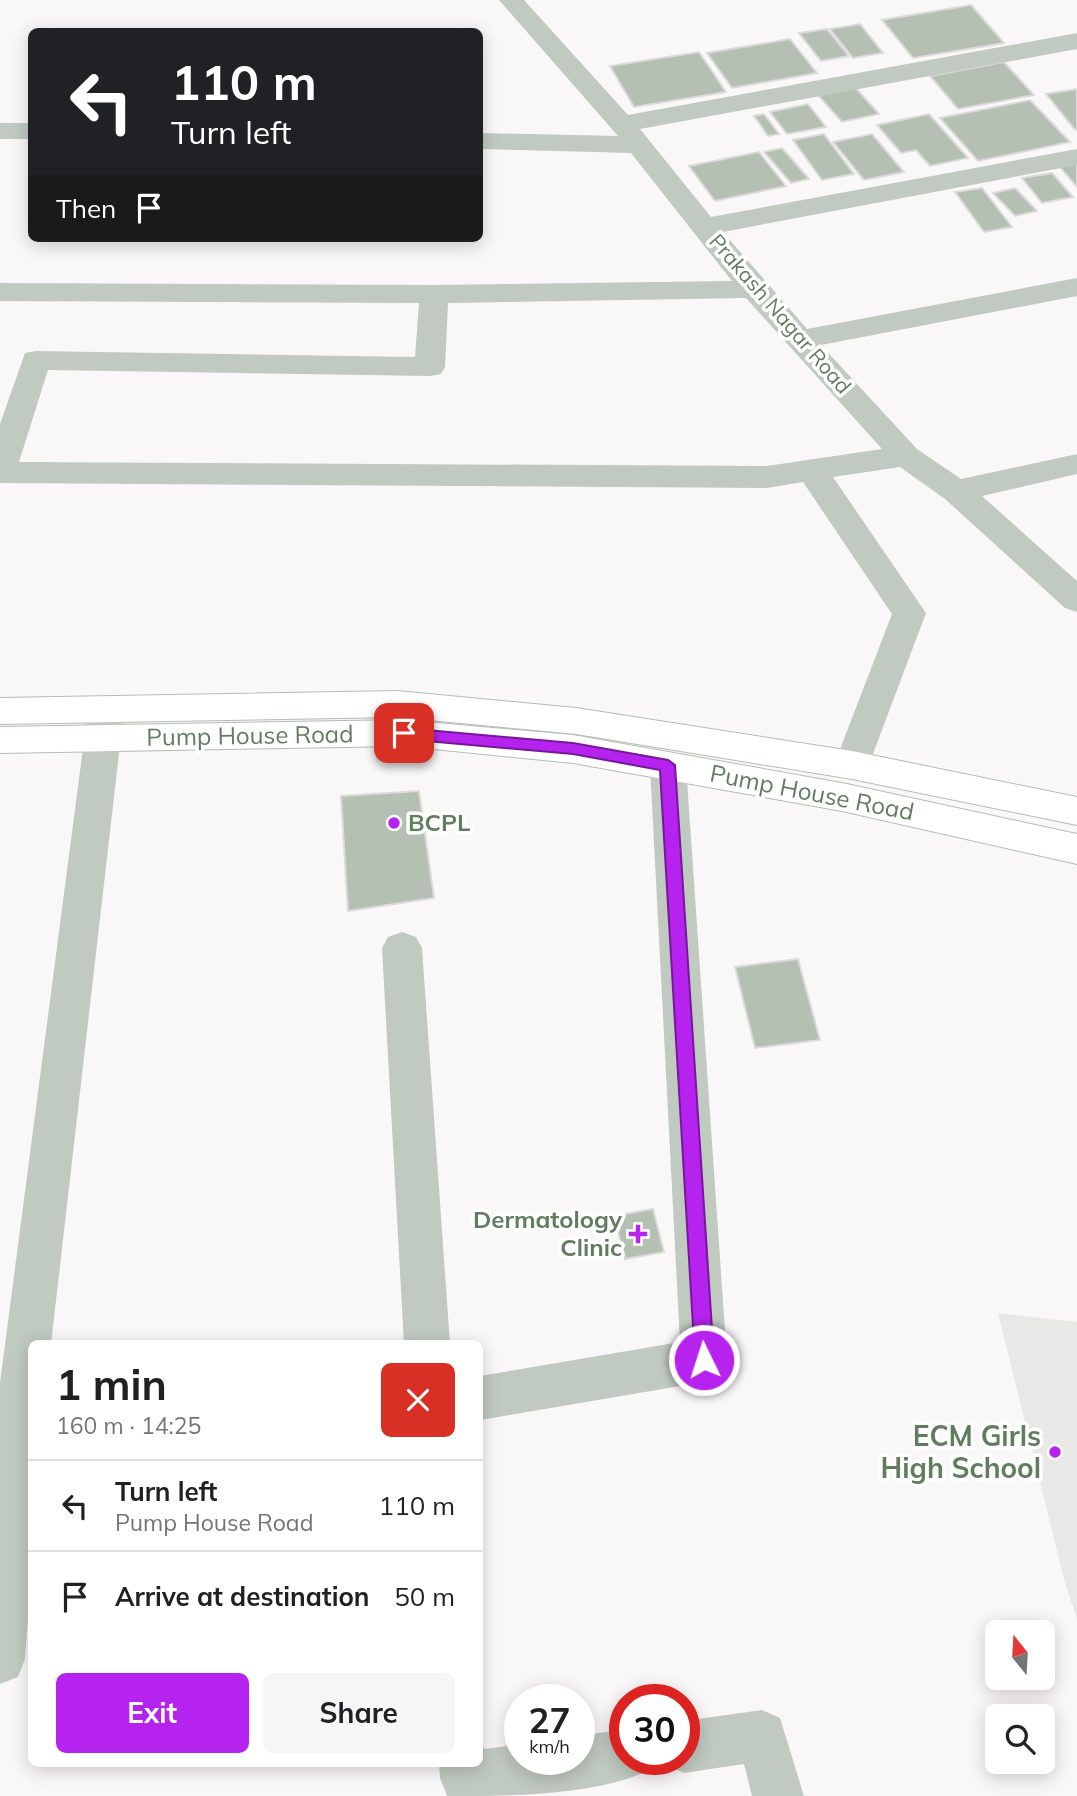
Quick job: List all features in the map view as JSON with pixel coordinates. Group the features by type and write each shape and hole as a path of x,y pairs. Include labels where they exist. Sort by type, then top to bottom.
{"main road":[{"path":"0,711 103,724 397,704 576,720 852,765 1077,811"},
{"name":"Pump House Road","path":"0,740 103,724 404,733 573,749 842,797 1077,849"}],"street":[{"name":"Prakash Nagar Road","path":"512,0 630,134 754,289 906,456 956,491 1077,600"},
{"path":"483,141 630,134 1077,41"},
{"path":"0,131 28,131"},
{"path":"704,227 1077,157"},
{"path":"799,340 1077,287"},
{"path":"0,292 434,294 754,289"},
{"path":"434,294 430,367 36,360 0,472 767,477 906,456"},
{"path":"956,491 1077,464"},
{"path":"811,469 909,613 852,765"},
{"path":"28,1340 103,724"},
{"path":"483,1397 704,1360 668,765"},
{"path":"402,948 427,1340"},
{"path":"0,1659 16,1440 28,1341"},
{"path":"700,1745 762,1736 778,1796"},
{"path":"465,1767 466,1778 609,1757"}],"shaded area":[{"name":"ECM Girls High School","path":"998,1313 1077,1322 1077,1619 1065,1583"}],"building":[{"path":"971,5 1004,43 913,58 882,20"},
{"path":"860,24 883,53 853,58 830,29"},
{"path":"827,29 849,56 821,61 799,33"},
{"path":"790,39 817,73 732,88 707,53"},
{"path":"699,52 726,92 634,107 610,66"},
{"path":"1004,62 1034,95 958,109 930,76"},
{"path":"854,86 879,114 842,122 817,94"},
{"path":"1077,89 1077,129 1075,130 1046,94"},
{"path":"1030,100 1070,142 978,161 940,118"},
{"path":"808,104 826,127 787,134 770,112"},
{"path":"764,114 779,134 768,136 754,116"},
{"path":"929,114 968,158 930,166 916,150 901,153 877,125"},
{"path":"824,134 854,174 822,180 793,140"},
{"path":"872,134 904,172 864,180 833,142"},
{"path":"782,148 809,179 791,183 764,152"},
{"path":"759,152 786,186 715,201 689,166"},
{"path":"1077,163 1077,187 1059,166"},
{"path":"1052,173 1073,197 1042,203 1022,178"},
{"path":"982,188 1012,227 984,232 955,192"},
{"path":"1015,188 1037,211 1015,216 993,193"},
{"path":"419,791 434,898 348,911 341,796"},
{"path":"798,959 820,1040 755,1048 735,967"},
{"path":"653,1209 664,1252 625,1259 614,1216"}],"place":[{"name":"BCPL","path":"394,823"},
{"name":"Dermatology Clinic","path":"638,1234"},
{"name":"ECM Girls High School","path":"1055,1452"}],"route":[{"path":"404,733 573,749 668,765 704,1360"}]}
